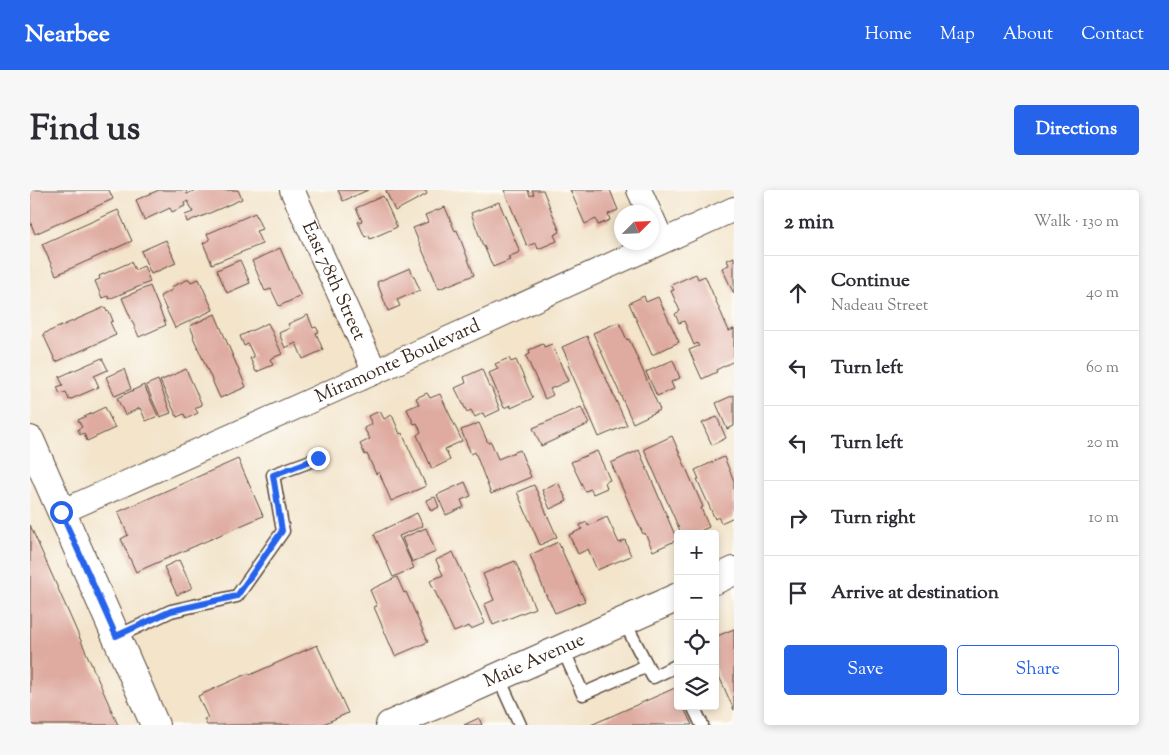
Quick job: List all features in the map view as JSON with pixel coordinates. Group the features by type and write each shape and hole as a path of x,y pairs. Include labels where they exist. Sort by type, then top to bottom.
{"street":[{"name":"East 78th Street","path":"292,190 375,372"},
{"path":"639,190 646,205"},
{"name":"Miramonte Boulevard","path":"61,512 734,209"},
{"path":"659,234 662,241"},
{"path":"30,440 155,725"},
{"path":"719,578 734,571"},
{"name":"Maie Avenue","path":"392,725 562,647 674,599"}],"lane":[{"path":"116,636 171,611 237,596 282,531 273,475 318,458"},
{"path":"624,621 653,677 674,667"},
{"path":"562,647 583,694 647,666"},
{"path":"498,676 520,725"},
{"path":"696,710 702,725"}],"building":[{"path":"109,190 113,199 35,234 30,221 30,191"},
{"path":"159,190 186,190 187,194 196,190 238,190 242,199 187,222 185,215 193,212 188,201 184,203 185,206 172,212 170,208 144,220 136,200"},
{"path":"338,190 368,190 343,201"},
{"path":"425,190 427,194 395,211 386,191"},
{"path":"504,190 528,190 530,196 534,194 532,190 543,190 560,232 554,235 557,241 538,249 536,243 527,246"},
{"path":"570,190 610,190 616,205 614,205 614,212 608,214 610,220 598,225 596,219 585,224"},
{"path":"383,196 397,227 370,239 369,235 365,237 358,222 362,221 356,208"},
{"path":"499,202 520,252 508,257 510,260 493,267 471,213"},
{"path":"445,207 455,231 457,230 474,275 439,289 413,228 428,222 425,215"},
{"path":"118,210 132,241 56,275 42,244"},
{"path":"255,213 262,229 256,231 262,244 212,264 203,243 210,240 207,234"},
{"path":"166,240 176,263 151,274 141,251"},
{"path":"280,248 301,296 279,306 271,289 265,291 252,261"},
{"path":"734,257 734,294 722,268 729,265 727,260"},
{"path":"240,260 250,283 227,293 217,270"},
{"path":"131,262 135,270 144,266 150,282 109,299 108,296 102,298 95,281 100,279 99,276"},
{"path":"410,268 420,290 397,300 400,306 388,311 377,282"},
{"path":"696,274 698,279 705,276 729,331 734,329 734,361 702,379 689,350 699,346 697,343 694,345 684,321 679,323 675,314 680,311 671,291 674,290 671,285"},
{"path":"189,279 191,282 199,279 213,310 175,328 160,296 172,290 171,287"},
{"path":"150,286 166,325 139,337 122,298"},
{"path":"644,296 646,302 658,297 679,342 652,355 629,303"},
{"path":"105,307 113,321 110,322 116,335 56,362 43,334"},
{"path":"215,314 246,387 220,398 190,326"},
{"path":"308,315 313,328 316,327 319,332 316,333 323,350 303,359 296,343 285,348 279,333 290,328 288,324"},
{"path":"619,322 627,340 629,339 660,410 633,423 593,333"},
{"path":"268,323 282,354 270,359 273,365 256,372 250,358 254,357 248,344 244,346 240,336"},
{"path":"587,336 627,425 599,437 562,347"},
{"path":"543,344 544,347 552,344 568,381 550,389 553,395 545,399 526,356 530,354 529,350"},
{"path":"102,358 108,370 94,376 99,387 69,400 66,392 60,394 57,387 63,385 59,377"},
{"path":"509,358 511,362 516,360 533,398 511,408 510,405 504,408 489,373 498,369 495,364"},
{"path":"673,360 680,378 671,382 674,389 657,396 646,372"},
{"path":"124,369 131,389 115,396 106,377"},
{"path":"186,369 202,405 195,408 198,413 186,419 184,414 177,417 160,381"},
{"path":"482,369 500,410 485,417 483,413 475,417 471,410 467,412 455,388 466,383 464,377"},
{"path":"158,380 171,413 160,417 146,385"},
{"path":"144,385 158,416 146,421 140,408 125,415 117,398"},
{"path":"427,393 430,398 440,394 462,441 445,449 450,460 432,469 417,435 421,432 417,423 414,424 407,409 419,404 416,398"},
{"path":"734,395 734,426 727,429 716,403"},
{"path":"105,407 115,428 87,441 84,433 80,435 78,429 82,427 78,420"},
{"path":"581,407 589,424 541,446 533,428"},
{"path":"380,411 384,419 392,415 426,486 391,501 379,472 376,474 360,444 370,439 364,428 372,424 368,416"},
{"path":"717,417 726,438 712,445 702,423"},
{"path":"479,423 488,443 491,442 498,459 520,450 531,477 491,494 475,452 471,454 461,430"},
{"path":"672,436 703,507 701,508 709,527 703,530 680,530 644,449"},
{"path":"639,450 674,533 674,541 653,551 645,533 643,534 611,463"},
{"path":"597,451 610,480 605,482 607,488 593,494 591,489 585,491 571,462"},
{"path":"724,457 734,481 734,517 721,523 718,517 715,519 697,479 699,479 695,470"},
{"path":"238,459 263,516 136,572 121,539 128,535 118,512"},
{"path":"465,482 471,496 461,500 464,507 446,515 437,495"},
{"path":"558,482 567,501 550,509 542,490"},
{"path":"534,485 557,537 540,545 517,492"},
{"path":"435,497 439,507 431,511 426,500"},
{"path":"417,513 423,526 399,536 414,568 393,577 374,534"},
{"path":"607,517 619,543 625,540 631,556 597,570 588,549 578,554 569,535 582,529 580,525 587,522 588,526"},
{"path":"30,525 78,634 118,725 30,725"},
{"path":"426,528 436,552 412,562 402,538"},
{"path":"558,542 585,601 555,613 530,555"},
{"path":"453,552 485,623 471,629 469,626 454,632 430,581 443,575 436,560"},
{"path":"179,560 192,588 177,595 164,567"},
{"path":"515,561 535,608 493,625 485,604 494,600 483,574"},
{"path":"397,577 404,593 406,592 428,642 395,656 374,607 377,606 370,590"},
{"path":"734,629 734,710 719,676 719,635"},
{"path":"317,645 348,713 321,725 207,725 204,719 208,718 198,696"},
{"path":"674,688 674,710 685,710 692,725 591,725"},
{"path":"479,718 482,725 464,725"}],"route":[{"path":"61,512 116,636 171,611 237,596 282,531 273,475 318,458"}]}
